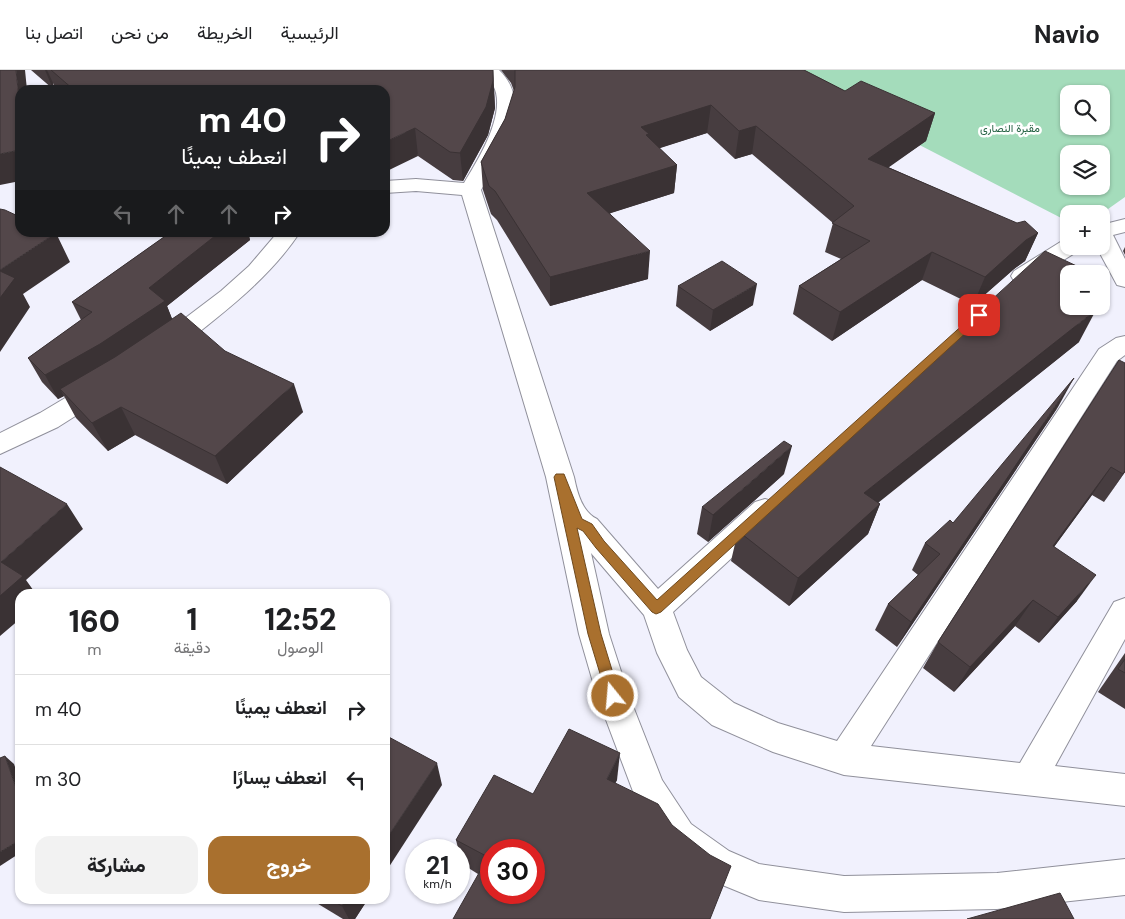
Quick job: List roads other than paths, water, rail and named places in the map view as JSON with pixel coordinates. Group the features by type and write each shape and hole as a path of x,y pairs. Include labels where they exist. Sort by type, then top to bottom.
{"street":[{"path":"489,70 502,84 506,98 505,117 491,153 471,190 560,477 577,522 587,527 656,608 673,654 690,687 723,714 773,737 844,759 1125,790"},
{"path":"390,187 416,185 471,190"},
{"path":"1110,230 1125,225"},
{"path":"144,360 160,350 229,296 257,271 286,237"},
{"path":"1110,251 1125,280"},
{"path":"1008,289 1023,275 1060,252"},
{"path":"844,759 1108,355 1125,344"},
{"path":"0,444 49,420 120,375"},
{"path":"560,477 594,634 613,696 649,790 680,836 716,864 759,882 844,894 997,891 1125,877"},
{"path":"656,608 781,495"},
{"path":"1029,780 1125,611"}],"park label":[{"name":"مقبرة النصارى","path":"1010,128"}]}
